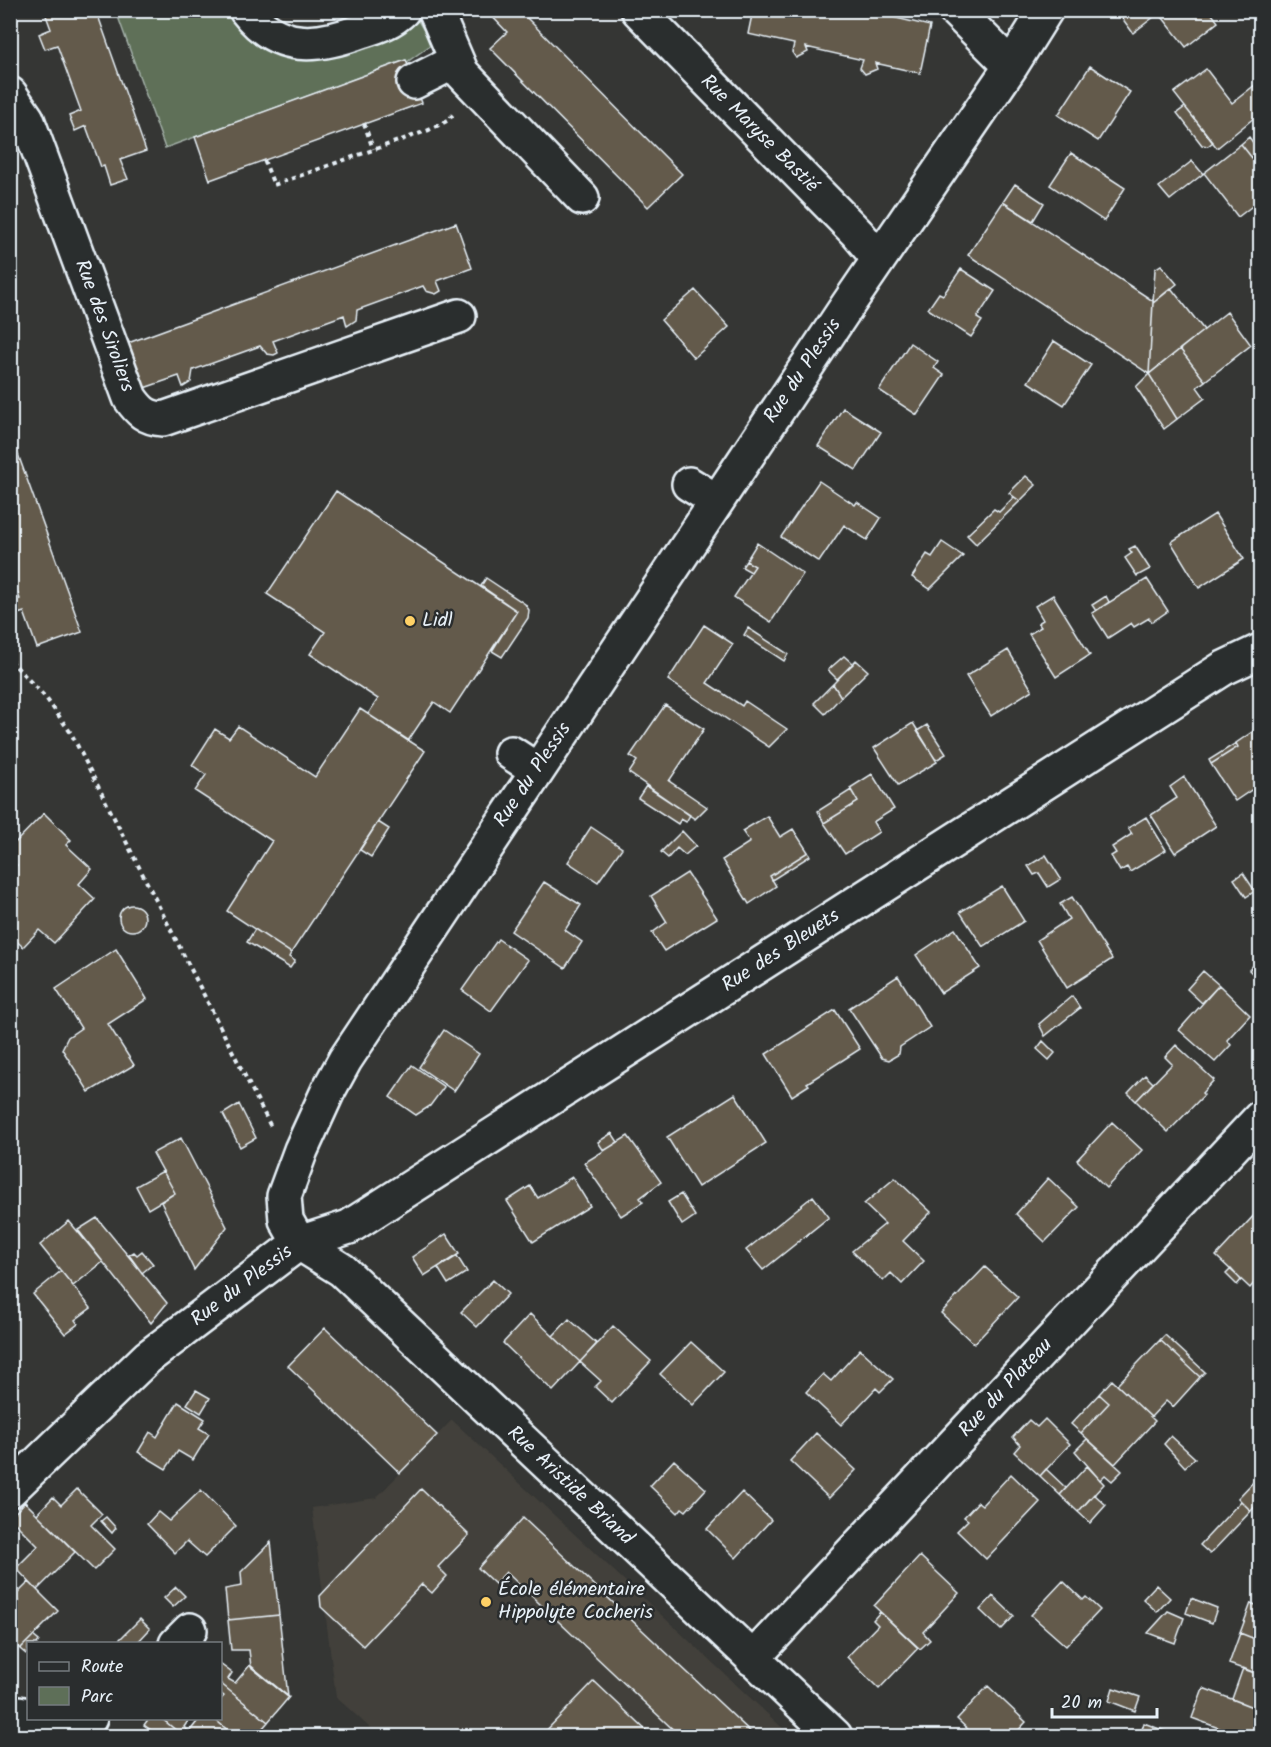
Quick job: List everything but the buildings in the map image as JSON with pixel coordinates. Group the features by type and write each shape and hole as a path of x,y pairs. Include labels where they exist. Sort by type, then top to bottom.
{"street":[{"path":"246,10 253,20 271,33 293,41 307,43 335,40 393,20 403,10"},
{"path":"435,10 462,72 582,198"},
{"name":"Rue Maryse Bastié","path":"638,10 857,233 879,259"},
{"path":"955,10 1011,66"},
{"name":"Rue du Plessis","path":"10,1490 148,1357 298,1243 286,1220 284,1196 301,1150 328,1090 524,761 717,501 1011,66 1046,10"},
{"path":"414,82 456,61"},
{"name":"Rue des Siroliers","path":"10,94 27,119 130,398 144,415 163,419 459,316"},
{"path":"689,484 717,501"},
{"name":"Rue des Bleuets","path":"298,1243 349,1227 1214,675 1260,651"},
{"name":"Rue du Plateau","path":"752,1659 1260,1118"},
{"name":"Rue Aristide Briand","path":"298,1243 342,1270 835,1737"},
{"path":"16,1737 19,1713 27,1716"},
{"path":"48,1720 64,1723 84,1720"}],"path":[{"path":"264,160 274,185 429,130 447,121 478,88"},
{"path":"364,123 373,149"},
{"path":"10,660 46,698 71,733 278,1140 301,1150"},
{"path":"10,665 16,665"}],"shaded area":[{"name":"École élémentaire Hippolyte Cocheris","path":"452,1420 791,1736 379,1736 336,1697 312,1508 376,1498"}],"green space":[{"path":"116,11 235,11 245,24 391,30 417,19 432,44 407,62 405,60 165,148"}],"place":[{"name":"Lidl","path":"410,621"},
{"name":"École élémentaire Hippolyte Cocheris","path":"486,1602"}]}
